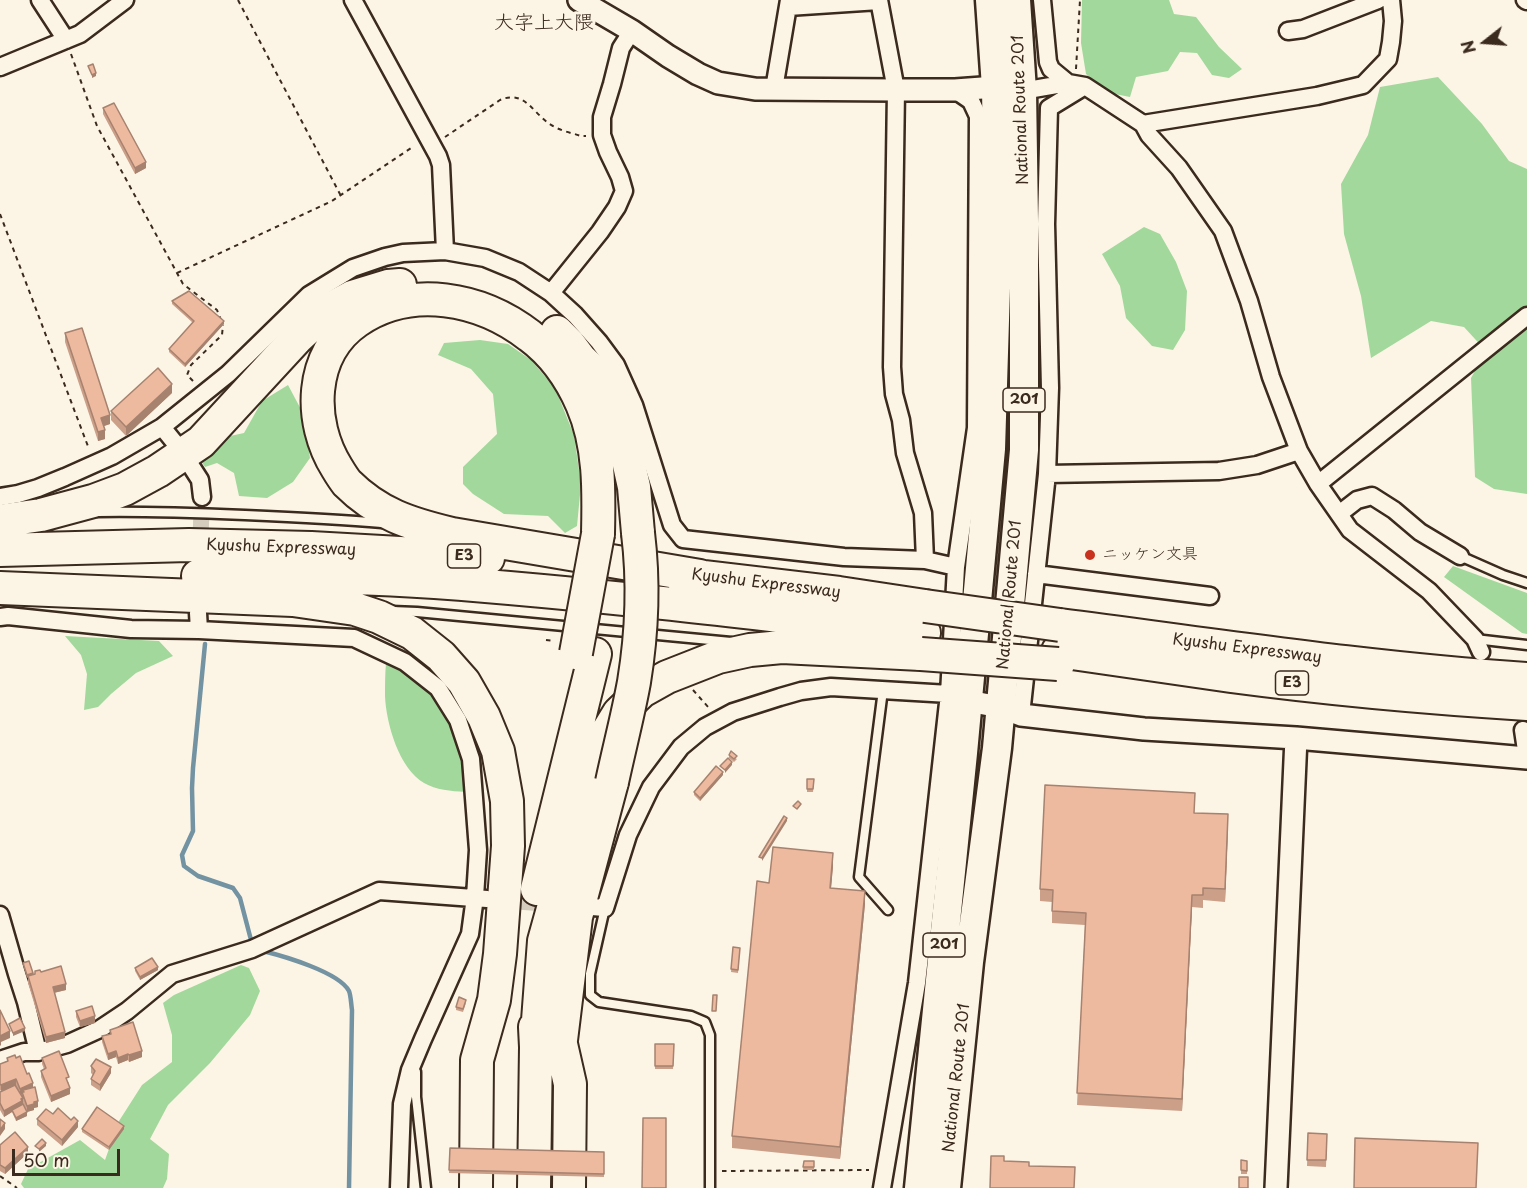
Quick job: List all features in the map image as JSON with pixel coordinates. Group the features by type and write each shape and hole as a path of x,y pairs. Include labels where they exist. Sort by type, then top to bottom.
{"highway":[{"name":"National Route 201","path":"946,1188 969,963 997,748 1010,711 1023,450 1024,220 1009,89 990,0"},
{"name":"National Route 201","path":"919,1188 958,698 991,449 998,223 1016,0"},
{"path":"0,521 41,516 93,501 125,489 158,471 201,442 326,311 352,297 379,289 424,281 465,285 518,305 549,325 569,344 581,360 606,425 618,490 618,534 586,653 532,832 518,900 500,954"},
{"path":"548,1044 576,917 612,782 634,682 640,626 642,568 618,534 597,464 592,433 583,405 554,359 532,337 492,312 467,303 441,299 416,300 397,303 357,321 344,332 333,347 319,376 316,393 322,436 329,456 345,481 367,500 388,513 418,526 452,534 700,576"},
{"name":"Kyushu Expressway","path":"0,550 189,545 311,548 447,555 700,576 839,593 923,631"},
{"name":"Kyushu Expressway","path":"0,581 100,575 307,576 434,582 656,602 1059,647 1231,676 1462,700 1525,717"},
{"path":"0,588 293,600 355,609 379,617 412,633 441,656 464,682 484,717 498,751 507,801 508,846 500,954 494,1000 477,1060 476,1188"},
{"path":"534,1188 548,1044 550,996 544,941 586,790 603,739 619,713 642,691 667,677 718,657 750,650 923,631 1059,647"},
{"name":"Kyushu Expressway","path":"1059,647 1341,661 1463,675 1527,679"},
{"path":"569,1188 570,1084 548,1044 529,921 586,653"}],"street":[{"path":"40,0 66,40"},
{"path":"0,67 80,34 125,0"},
{"path":"353,0 431,141 441,165 445,251"},
{"path":"579,0 698,74 718,83 755,89 896,90 1009,89 1076,84"},
{"path":"774,89 788,4 879,0 896,90 893,385 905,453 923,513 925,560"},
{"path":"1042,0 1048,62 1051,69 1143,124 1149,135 1179,168 1223,231 1249,301 1271,377 1299,451 1318,484 1350,530 1429,591 1478,646"},
{"path":"1288,32 1378,0"},
{"path":"1143,124 1317,96 1363,85 1388,59 1393,21 1391,0"},
{"path":"551,293 600,232 617,207 624,191 602,135 602,117 621,48 632,31"},
{"path":"1010,711 1036,574 1047,474 1050,388 1046,224 1048,108 1076,84"},
{"path":"882,1188 917,983 958,698 956,567 976,428 978,116 971,101 955,90"},
{"path":"0,497 38,488 112,456 162,427 228,374 309,295 353,268 403,253 445,251 485,258 519,272 551,293 599,342 616,365 634,405 672,525 683,539 844,557 925,560 956,567"},
{"path":"1318,484 1527,316"},
{"path":"162,427 175,443"},
{"path":"1047,474 1219,471 1257,465 1299,451"},
{"path":"192,466 200,480 202,497"},
{"path":"1339,514 1358,500 1372,496 1394,510 1420,532 1460,556"},
{"path":"1036,574 1210,596"},
{"path":"0,617 131,629 199,622 354,638 405,662 438,688 458,720 471,759 481,898 470,934 410,1070 402,1104 399,1188"},
{"path":"599,908 651,787 681,747 705,727 733,712 801,691 831,687 883,690 958,698 1010,711 1144,729 1296,738 1527,757 1525,717"},
{"path":"1276,1188 1296,738"},
{"path":"0,1060 24,1052 38,1052 67,1044 100,1029 127,1011 172,974 252,949 379,891 481,898"},
{"path":"0,915 26,1002 38,1052"}],"lane":[{"path":"41,516 125,511 214,513 337,519 418,526"},
{"path":"1460,556 1527,583"},
{"path":"355,609 417,612 782,647"},
{"path":"1478,646 1527,645"},
{"path":"883,690 859,877 888,910"},
{"path":"599,908 590,974 590,994 599,1002 691,1016 705,1022 710,1035 710,1188"},
{"path":"416,1056 416,1097 426,1188"}],"path":[{"path":"238,0 341,196"},
{"path":"1076,84 1075,60 1078,49 1080,0"},
{"path":"66,40 97,126 183,284 217,310 223,323 222,334 192,365 188,375 204,394"},
{"path":"177,273 332,201 508,96 519,98 553,126 581,136 602,135"},
{"path":"0,214 95,463"},
{"path":"710,1172 884,1170"},
{"path":"0,1176 17,1188"}],"green space":[{"path":"1082,0 1169,0 1174,14 1196,17 1219,47 1242,69 1229,78 1212,75 1197,53 1180,52 1168,71 1136,77 1130,97 1110,93 1086,74 1081,43"},
{"path":"1438,77 1482,124 1509,161 1527,169 1527,494 1494,489 1475,477 1471,378 1486,351 1464,327 1431,321 1371,358 1361,296 1344,234 1341,184 1368,135 1380,87"},
{"path":"1144,227 1160,234 1176,262 1187,291 1185,330 1173,350 1152,346 1126,318 1120,286 1102,254"},
{"path":"480,340 508,344 531,360 555,388 574,435 581,484 577,526 565,533 548,516 504,514 473,494 463,484 463,467 497,434 493,394 471,369 438,355 444,343"},
{"path":"288,385 304,415 310,458 293,482 267,498 239,496 234,473 217,463 205,467 199,458 221,438 244,433 262,401"},
{"path":"1453,566 1527,593 1527,634 1522,633 1444,577"},
{"path":"65,636 159,641 173,656 136,673 98,707 84,710 87,674 81,655"},
{"path":"386,663 410,676 432,694 454,727 464,763 465,792 444,790 424,783 415,776 401,756 391,732 386,707"},
{"path":"241,965 249,968 260,991 250,1015 210,1063 168,1105 150,1139 169,1154 167,1179 163,1188 24,1188 21,1184 28,1169 80,1140 105,1160 119,1121 142,1085 172,1062 172,1035 163,1003 174,995"}],"building":[{"path":"93,64 96,73 92,75 88,66"},
{"path":"114,103 146,162 135,168 103,108"},
{"path":"189,291 224,321 185,364 169,349 194,321 172,301"},
{"path":"82,328 110,415 101,418 105,430 98,432 65,333"},
{"path":"158,368 172,384 126,427 111,411"},
{"path":"731,751 737,756 734,759 729,755"},
{"path":"728,758 732,762 725,770 720,766"},
{"path":"716,766 723,772 700,798 694,792"},
{"path":"807,779 814,779 813,789 807,789"},
{"path":"1045,785 1195,793 1194,813 1228,814 1225,889 1203,888 1203,895 1192,895 1182,1099 1077,1093 1086,913 1052,911 1053,890 1040,889"},
{"path":"798,801 801,804 797,809 793,806"},
{"path":"784,816 787,818 762,858 759,857"},
{"path":"773,847 833,853 830,888 865,891 840,1147 732,1136 757,881 769,883"},
{"path":"733,947 740,948 738,970 731,969"},
{"path":"152,958 158,967 140,977 135,968"},
{"path":"29,961 33,973 27,975 23,963"},
{"path":"61,966 66,984 53,987 65,1032 46,1037 28,976 35,974 35,971 40,970 41,972"},
{"path":"713,995 717,995 716,1011 712,1011"},
{"path":"459,997 466,1000 463,1009 456,1007"},
{"path":"92,1006 95,1016 80,1021 76,1011"},
{"path":"0,1010 10,1031 0,1036"},
{"path":"20,1018 25,1028 13,1033 9,1024"},
{"path":"133,1022 142,1051 118,1058 116,1051 108,1054 102,1036 111,1034 110,1030"},
{"path":"655,1044 674,1044 673,1066 655,1066"},
{"path":"59,1051 69,1077 66,1078 70,1088 51,1096 41,1071 46,1068 42,1058"},
{"path":"15,1055 16,1058 20,1056 33,1083 20,1089 16,1079 0,1084 0,1064"},
{"path":"96,1059 111,1067 100,1085 91,1079 95,1071 91,1066"},
{"path":"15,1085 23,1098 22,1101 4,1111 0,1103 0,1092"},
{"path":"35,1087 38,1101 27,1106 22,1092"},
{"path":"23,1104 27,1112 16,1118 12,1110"},
{"path":"97,1107 124,1126 109,1147 82,1129"},
{"path":"58,1108 71,1120 74,1117 78,1121 62,1140 37,1119 46,1109 53,1114"},
{"path":"643,1118 666,1118 666,1188 642,1188"},
{"path":"0,1119 5,1123 0,1130"},
{"path":"15,1132 28,1147 5,1168 0,1165 0,1145"},
{"path":"1308,1133 1327,1134 1326,1160 1307,1160"},
{"path":"1355,1138 1478,1143 1476,1188 1354,1188"},
{"path":"42,1139 46,1143 39,1149 35,1146"},
{"path":"450,1148 604,1152 604,1174 449,1170"},
{"path":"991,1156 1004,1156 1004,1161 1029,1162 1029,1166 1075,1167 1074,1188 990,1188"},
{"path":"1241,1160 1247,1161 1247,1171 1241,1170"},
{"path":"804,1161 814,1161 814,1167 803,1167"},
{"path":"1239,1177 1248,1177 1248,1188 1239,1188"}],"waterway":[{"path":"205,644 193,768 193,831 182,855 184,866 198,876 233,888 240,898 251,940 255,944"},
{"path":"263,951 323,971 334,977 349,991 352,1010 349,1188"}],"tunnel":[{"path":"200,552 202,497"},
{"path":"497,900 552,904"}],"place":[{"name":"ニッケン文具","path":"1090,555"}],"district":[{"name":"大字上大隈","path":"544,23"}]}
